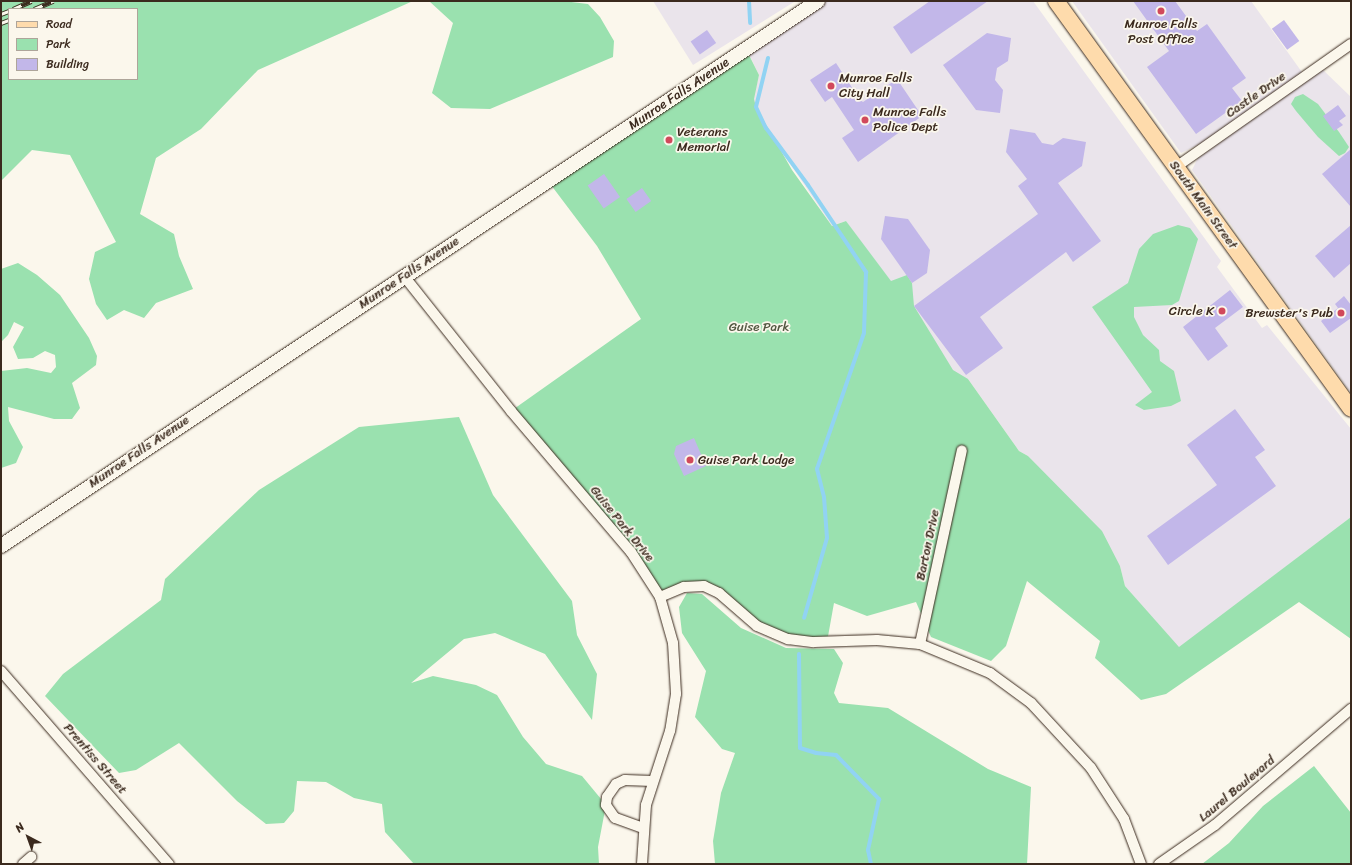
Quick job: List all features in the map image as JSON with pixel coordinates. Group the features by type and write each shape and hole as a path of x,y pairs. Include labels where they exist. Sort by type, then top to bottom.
{"main road":[{"name":"South Main Street","path":"1056,1 1351,409"}],"street":[{"name":"Munroe Falls Avenue","path":"1,546 818,1"},
{"name":"Castle Drive","path":"1176,167 1351,44"},
{"name":"Guise Park Drive","path":"404,276 507,406 631,552 660,596 675,656 676,694 670,731 652,781 643,828 642,864"},
{"name":"Barton Drive","path":"920,644 962,450"},
{"path":"660,596 684,587 704,586 719,593 757,626 794,640 870,640 920,644 990,673 1008,684 1046,717 1109,792 1124,819 1141,864"},
{"name":"Prentiss Street","path":"1,671 169,864"},
{"name":"Laurel Boulevard","path":"1159,864 1215,825 1351,709"},
{"path":"643,828 615,818 606,805 607,797 616,784 625,780 652,781"}],"shaded area":[{"path":"653,1 794,1 794,2 693,65"},
{"path":"823,1 1033,1 1221,261 1217,267 1262,328 1267,325 1351,429 1351,517 1179,648 1125,586 1120,566 1028,456 1019,451 968,379 954,386 846,221 832,226 766,128 753,99 759,75 748,52"},
{"path":"1072,1 1251,1 1304,75 1202,143 1181,153"},
{"path":"1322,69 1351,97 1351,393 1192,170 1198,158"}],"green space":[{"path":"1,1 413,1 258,70 201,129 156,158 140,214 174,234 179,256 193,289 156,303 144,318 124,310 107,320 96,304 89,279 95,252 116,242 70,155 32,150 1,181"},
{"path":"429,1 563,1 588,4 600,17 614,41 613,57 490,109 451,108 432,93 453,23"},
{"name":"Guise Park","path":"746,49 759,75 754,99 756,107 792,170 832,226 846,221 891,281 907,275 912,283 914,306 953,370 968,379 1019,451 1028,456 1102,531 1120,566 1125,586 1179,647 1351,517 1351,639 1299,602 1166,694 1141,700 1095,658 1100,641 1027,581 1006,646 991,661 931,637 916,602 867,616 834,603 827,642 776,635 704,586 660,597 640,565 511,411 641,319 597,246 551,185"},
{"path":"1303,94 1318,104 1339,132 1349,147 1345,153 1339,156 1318,137 1291,104 1295,97"},
{"path":"1178,225 1190,228 1198,239 1179,301 1172,305 1134,307 1134,317 1143,335 1159,350 1160,361 1174,371 1181,401 1171,406 1144,410 1135,405 1152,392 1092,307 1128,283 1139,249 1153,234"},
{"path":"18,263 37,275 60,295 89,338 97,356 96,365 72,383 80,408 72,419 54,419 8,407 9,421 23,447 16,463 1,468 1,371 27,368 51,373 56,367 55,355 45,351 33,358 18,359 13,347 24,327 14,322 8,335 1,342 1,269"},
{"path":"459,417 493,495 572,601 577,635 597,674 592,720 545,654 495,633 464,639 411,683 433,676 476,685 497,695 523,737 546,764 582,776 606,805 598,847 599,864 414,864 385,832 382,804 354,798 326,782 297,781 294,811 284,823 266,824 237,801 179,743 136,770 119,773 45,696 63,674 161,600 165,579 259,490 359,427"},
{"path":"687,593 702,594 741,628 786,648 834,649 843,663 834,693 839,703 888,708 988,769 1031,787 1027,864 715,864 713,841 721,793 735,753 722,749 695,717 706,671 682,633 679,607"},
{"path":"1314,766 1351,813 1351,864 1202,864 1229,843 1263,806"}],"building":[{"path":"930,1 988,1 911,54 893,27"},
{"path":"1133,1 1175,1 1197,31 1207,24 1246,78 1232,88 1242,101 1196,134 1147,67 1169,51"},
{"path":"1284,20 1299,41 1287,50 1272,29"},
{"path":"707,30 716,43 700,55 691,41"},
{"path":"987,33 1011,38 1008,61 997,68 995,80 1003,90 1000,113 976,110 943,65"},
{"path":"836,63 860,100 863,102 897,79 922,116 858,162 842,138 854,130 832,97 825,102 810,80"},
{"path":"1338,105 1346,116 1339,121 1343,125 1334,131 1323,116"},
{"path":"1010,129 1035,133 1042,143 1053,145 1063,138 1086,142 1082,166 1058,183 1101,241 1073,262 1066,252 980,317 1003,348 966,375 914,306 1038,214 1018,186 1027,179 1006,152"},
{"path":"1351,149 1351,207 1322,174"},
{"path":"604,174 620,197 604,208 588,185"},
{"path":"642,188 651,201 636,212 626,199"},
{"path":"885,216 908,219 930,250 927,273 912,283 881,239"},
{"path":"1351,225 1351,263 1334,278 1315,256"},
{"path":"1230,290 1243,307 1215,328 1228,346 1208,361 1183,327"},
{"name":"Brewster's Pub","path":"1344,296 1351,305 1351,318 1330,333 1321,321 1338,308 1335,304"},
{"path":"1235,409 1265,450 1255,457 1276,486 1168,565 1147,536 1217,485 1187,445"},
{"name":"Guise Park Lodge","path":"694,438 706,466 684,476 674,454 676,446"}],"waterway":[{"path":"749,1 750,23"},
{"path":"768,58 756,107 766,128 808,185 866,272 864,333 817,469 824,497 827,538 804,618"},
{"path":"799,654 800,748 816,753 836,755 879,799 868,850 871,864"}],"railway":[{"path":"15,8 31,1"},
{"path":"36,8 53,1"},
{"path":"1,14 8,11"},
{"path":"1,23 8,20"}],"place":[{"name":"Munroe Falls Post Office","path":"1161,11"},
{"name":"Munroe Falls City Hall","path":"831,86"},
{"name":"Munroe Falls Police Dept","path":"865,120"},
{"name":"Veterans Memorial","path":"669,140"},
{"name":"Circle K","path":"1222,311"},
{"name":"Brewster's Pub","path":"1341,313"},
{"name":"Guise Park Lodge","path":"690,460"}]}
